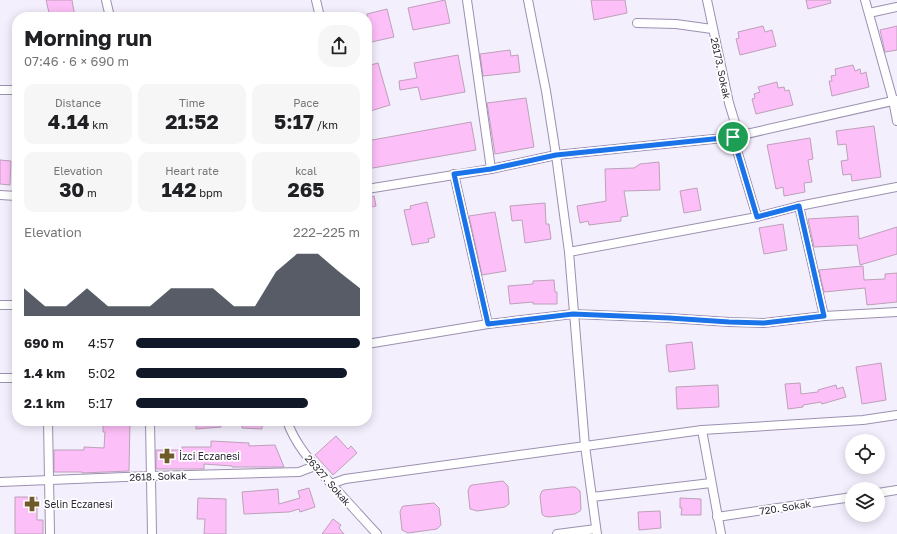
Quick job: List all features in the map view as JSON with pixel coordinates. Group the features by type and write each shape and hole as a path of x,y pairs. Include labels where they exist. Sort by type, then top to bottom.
{"street":[{"path":"106,0 109,12"},
{"path":"316,0 319,12"},
{"path":"467,0 491,169"},
{"path":"528,0 546,91 569,252 585,446 597,532 557,534"},
{"name":"26173. Sokak","path":"707,0 728,103 757,217"},
{"path":"865,0 895,100 897,121"},
{"path":"869,13 897,7"},
{"path":"637,23 676,24 712,29"},
{"path":"0,90 12,90"},
{"path":"372,188 491,169 556,155 736,136 895,100"},
{"path":"454,174 488,324"},
{"path":"569,252 757,217 799,206 897,187"},
{"path":"0,196 12,196"},
{"path":"799,206 824,316"},
{"path":"0,305 12,305"},
{"path":"372,343 488,324 573,314 764,323 824,316 897,312"},
{"path":"0,378 12,378"},
{"path":"331,484 345,479 702,430 863,420 897,415"},
{"path":"48,426 50,534"},
{"path":"150,426 152,534"},
{"name":"26327. Sokak","path":"289,426 298,445 315,466 377,534"},
{"path":"702,430 721,534"},
{"name":"2618. Sokak","path":"0,482 298,472 315,466"},
{"path":"592,497 711,483"},
{"path":"885,492 897,490"},
{"name":"720. Sokak","path":"717,517 845,498"}],"building":[{"path":"46,0 72,0 74,12 49,12"},
{"path":"445,0 450,23 413,30 408,8"},
{"path":"591,0 625,0 627,13 594,20"},
{"path":"806,0 830,0 831,3 808,9"},
{"path":"387,9 394,37 372,42 372,13"},
{"path":"763,26 765,32 772,30 776,46 740,55 736,39 739,38 738,32"},
{"path":"897,26 897,50 885,52 880,30"},
{"path":"510,50 511,56 518,55 520,72 483,76 480,54"},
{"path":"458,55 465,92 421,100 418,87 400,90 399,81 417,78 414,63"},
{"path":"378,63 390,105 372,110 372,65"},
{"path":"853,65 855,71 860,69 861,74 866,72 869,87 832,96 829,81 832,81 831,76 836,75 835,69"},
{"path":"777,82 778,88 784,87 785,91 789,90 793,105 756,114 752,99 755,98 754,94 760,92 758,87"},
{"path":"526,98 534,147 495,154 487,103"},
{"path":"471,122 476,150 372,168 372,140"},
{"path":"874,126 881,177 852,181 851,174 843,175 841,161 848,160 846,144 838,145 836,131"},
{"path":"810,138 813,159 808,160 812,182 804,183 805,192 784,196 783,187 776,189 767,145"},
{"path":"0,160 11,161 10,185 0,184"},
{"path":"659,162 660,190 624,191 628,216 621,217 621,221 589,225 588,221 580,223 577,206 606,201 605,169 634,168 640,164"},
{"path":"697,188 701,210 684,213 680,191"},
{"path":"374,196 376,206 372,207 372,197"},
{"path":"427,202 435,237 428,239 429,242 412,245 404,210 411,209 410,206"},
{"path":"545,203 546,224 549,224 551,239 525,243 522,220 512,221 510,206"},
{"path":"495,212 506,271 482,275 469,216"},
{"path":"858,216 859,239 897,227 897,254 860,265 857,245 814,247 808,219"},
{"path":"783,224 787,250 764,254 759,228"},
{"path":"863,266 864,280 885,279 885,274 897,273 897,302 867,305 865,288 824,292 819,270"},
{"path":"554,280 555,292 557,292 557,304 533,304 533,302 510,304 508,286 533,284 533,281"},
{"path":"692,342 695,369 669,372 666,345"},
{"path":"881,363 886,400 862,404 856,367"},
{"path":"800,383 801,394 818,392 818,390 836,385 837,389 843,387 846,397 822,404 821,402 788,409 785,384"},
{"path":"718,385 719,407 677,409 676,387"},
{"path":"103,426 130,426 129,471 82,473 54,472 54,450 84,450 84,447 104,448 105,432 103,432"},
{"path":"196,426 221,426 221,427 196,429"},
{"path":"242,426 262,426 262,429 242,428"},
{"path":"336,436 348,449 351,446 357,453 333,475 315,455"},
{"path":"211,441 249,443 249,446 275,445 284,467 232,467 204,464 204,469 156,469 156,450 182,450 182,447 211,447"},
{"path":"503,481 508,486 509,504 505,507 477,511 470,509 468,491 470,486"},
{"path":"575,487 580,491 580,511 575,514 549,517 542,514 540,496 542,491"},
{"path":"309,488 315,507 300,512 299,509 289,512 244,514 242,492 278,489 279,504 300,498 298,491"},
{"path":"15,497 37,497 37,520 43,520 43,534 15,534"},
{"path":"198,498 226,499 226,534 204,534 205,519 197,519"},
{"path":"680,498 701,499 701,515 681,515 682,508 680,508"},
{"path":"434,503 439,508 441,525 437,529 408,533 402,530 400,512 402,507"},
{"path":"660,511 661,528 639,530 638,512"},
{"path":"333,519 341,525 339,528 344,534 322,534"}],"place":[{"name":"İzci Eczanesi","path":"167,456"},
{"name":"Selin Eczanesi","path":"32,504"}],"route":[{"path":"733,137 757,217 799,206 824,316 764,323 573,314 488,324 454,174 491,169 556,155 733,137"}]}
